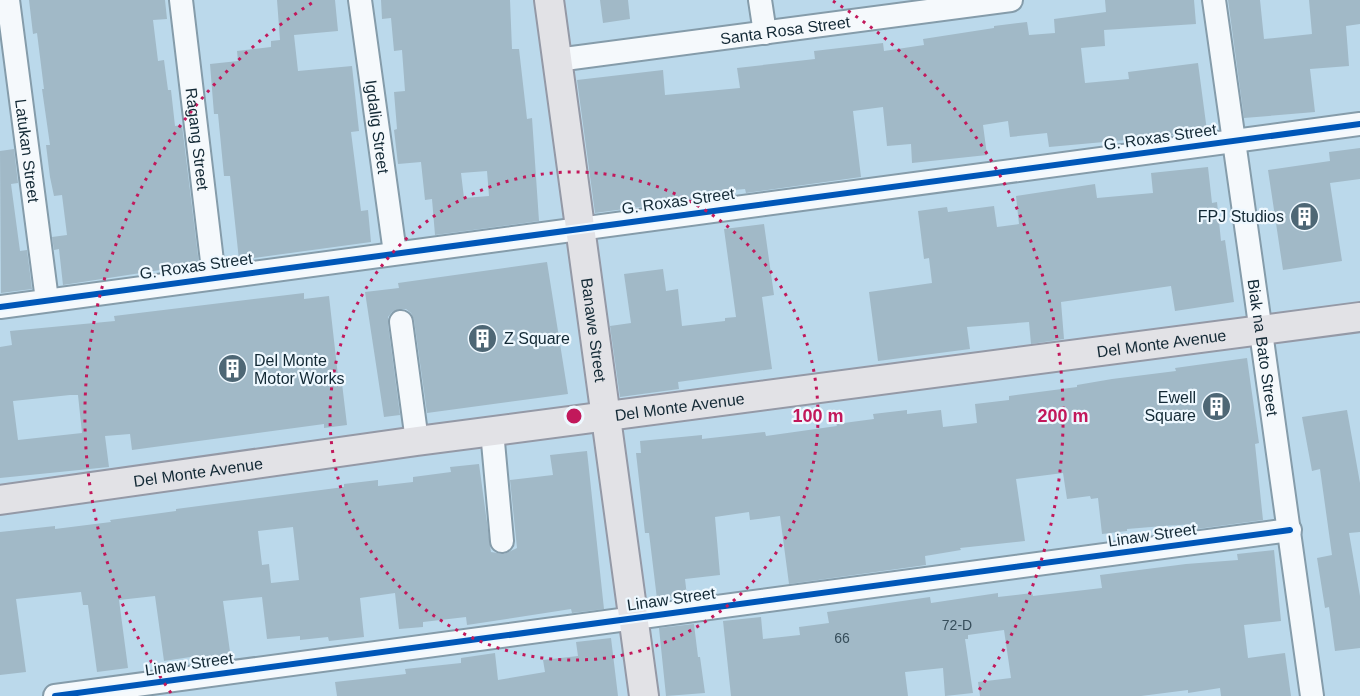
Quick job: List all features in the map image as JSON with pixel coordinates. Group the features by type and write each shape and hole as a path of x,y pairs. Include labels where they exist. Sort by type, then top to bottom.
{"main road":[{"name":"Banawe Street","path":"549,0 644,696"},
{"name":"Del Monte Avenue","path":"0,500 424,433 492,431 1360,317"}],"street":[{"name":"Latukan Street","path":"8,0 47,300"},
{"name":"Ragang Street","path":"181,0 214,278"},
{"name":"Igdalig Street","path":"360,0 395,253"},
{"path":"760,0 765,33"},
{"name":"Santa Rosa Street","path":"557,60 1011,0"},
{"name":"Biak na Bato Street","path":"1214,0 1234,140 1239,243 1262,331 1312,696"},
{"name":"G. Roxas Street","path":"0,307 1360,124"},
{"path":"401,322 424,433"},
{"path":"492,431 502,541"},
{"name":"Linaw Street","path":"55,696 130,691 633,618 1290,531"}],"building":[{"path":"29,0 165,0 167,19 153,20 158,61 164,60 168,90 171,90 175,126 182,125 199,264 63,285 59,249 54,250 52,237 67,235 62,195 54,196 50,177 46,145 50,145 42,89 44,89 37,33 33,34"},
{"path":"277,0 335,0 338,31 294,35 298,71 352,66 359,131 351,132 361,211 368,210 371,242 239,260 230,176 224,176 218,114 214,114 210,64 238,61 237,51 271,47 271,41 280,40"},
{"path":"381,0 510,0 512,49 519,49 527,119 532,118 539,221 435,235 432,199 425,200 421,162 398,164 394,130 397,129 394,92 405,91 402,50 394,51 391,18 382,19","holes":["487,171 489,196 464,198 461,173"]},
{"path":"600,0 628,0 630,19 603,23"},
{"path":"1105,0 1194,0 1196,24 1104,30 1105,46 1081,48 1085,83 1129,79 1128,72 1198,63 1207,131 1137,140 1049,147 1047,133 1010,137 1008,121 983,125 987,155 912,163 911,144 887,146 883,107 853,111 861,177 746,193 745,189 713,192 713,197 595,213 577,80 663,70 665,95 740,88 737,68 815,59 814,51 883,43 884,51 924,45 923,39 1027,22 1029,35 1055,33 1054,19 1106,12"},
{"path":"1228,0 1260,0 1264,39 1312,34 1309,0 1360,0 1360,24 1346,26 1349,66 1310,69 1315,112 1244,118"},
{"name":"FPJ Studios","path":"1360,148 1360,179 1330,183 1342,261 1283,270 1268,170 1330,161 1329,152"},
{"path":"14,149 18,183 11,184 20,251 27,250 32,289 1,293 0,151"},
{"path":"1208,167 1212,203 1217,202 1221,241 1225,240 1234,302 1175,311 1171,286 1061,302 1064,339 1031,344 1029,322 967,327 970,349 878,361 869,292 932,283 929,258 924,259 918,211 947,207 948,212 994,206 997,227 1019,224 1016,196 1095,184 1097,198 1153,193 1151,173"},
{"path":"764,224 774,295 762,297 772,369 678,382 679,389 620,397 610,326 631,323 624,274 663,269 666,291 678,289 682,326 725,321 725,318 736,317 724,229"},
{"name":"Z Square","path":"547,262 568,394 427,413 414,320 406,309 400,309 392,312 388,317 388,324 400,415 384,417 365,292 399,288 398,283"},
{"path":"304,293 304,299 329,296 338,376 341,375 347,425 324,428 324,424 132,450 130,434 105,436 109,467 0,478 0,347 12,345 10,331 115,321 114,316","holes":["78,395 82,433 18,440 13,401"]},
{"path":"1247,358 1259,443 1255,444 1263,520 1197,529 1196,524 1127,529 1127,531 1102,534 1098,498 1091,499 1090,496 1067,499 1063,473 1016,479 1025,541 960,548 961,550 925,556 926,565 789,584 780,516 750,520 749,512 715,517 720,575 685,579 687,596 657,599 649,533 645,533 636,453 641,453 640,441 702,435 702,439 765,432 766,436 837,426 836,424 874,419 873,414 907,410 907,414 941,410 943,427 977,423 975,404 1009,400 1009,396 1077,387 1077,385 1112,379 1176,371 1175,368"},
{"path":"1347,410 1360,483 1360,532 1349,533 1360,596 1360,648 1335,651 1329,607 1325,608 1317,558 1332,555 1320,469 1312,471 1302,417"},
{"path":"587,451 604,609 572,613 571,609 467,625 466,617 423,622 423,627 399,629 395,593 360,598 364,637 329,641 328,637 300,640 300,636 267,639 262,597 223,601 231,659 198,663 197,656 164,661 155,596 119,600 128,668 97,672 88,605 83,605 81,592 16,599 26,672 0,675 0,532 55,526 55,529 111,522 110,520 176,511 176,509 344,487 344,484 378,480 378,486 413,482 413,477 451,472 450,467 479,464 491,552 504,554 517,548 510,480 553,475 550,455","holes":["293,527 299,580 271,583 269,564 262,565 258,531"]},
{"path":"1274,550 1281,621 1244,625 1248,658 1285,653 1291,696 1221,696 1220,688 1141,696 980,696 978,682 1011,678 1004,630 968,635 968,639 965,639 973,693 945,696 943,668 905,672 908,696 731,696 723,621 761,617 763,639 800,635 799,627 829,623 827,612 930,597 931,603 998,593 998,597 1032,593 1033,596 1102,588 1100,575 1238,560 1237,554"},
{"path":"694,624 705,693 666,696 659,628"},
{"path":"611,638 618,696 337,696 335,682 406,674 405,669 461,663 461,658 495,653 498,680 545,672 543,660 578,656 576,642"}],"cycle path":[{"path":"0,307 1360,124"},
{"path":"55,696 1290,530"}],"place":[{"name":"FPJ Studios","path":"1305,216"},
{"name":"Z Square","path":"483,338"},
{"name":"Del Monte Motor Works","path":"233,369"},
{"name":"Ewell Square","path":"1217,406"}]}
